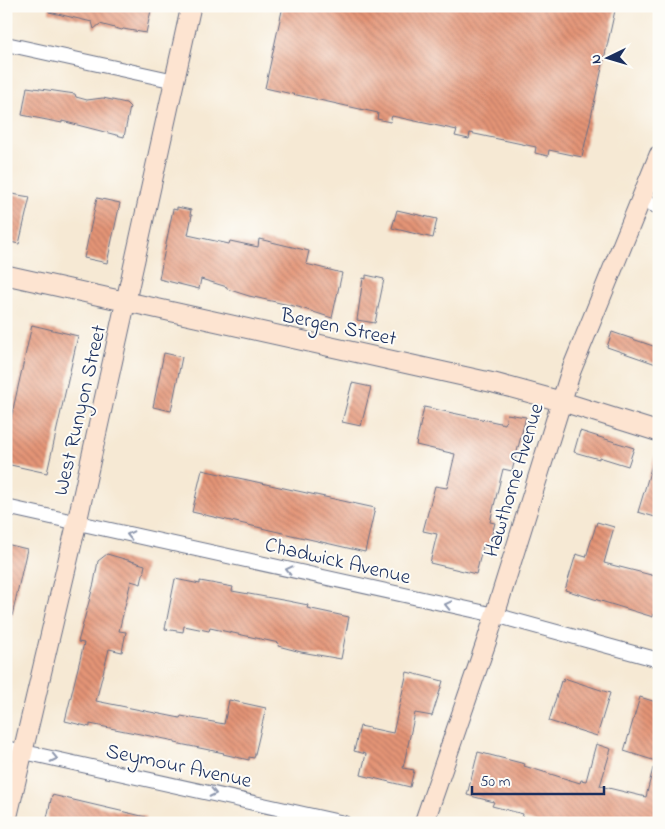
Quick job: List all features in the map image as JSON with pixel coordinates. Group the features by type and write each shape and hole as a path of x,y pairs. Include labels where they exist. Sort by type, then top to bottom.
{"street":[{"name":"West Runyon Street","path":"6,823 14,749 77,522 192,6"},
{"path":"6,44 174,81"},
{"name":"Hawthorne Avenue","path":"424,823 495,615 560,402 571,371 650,204 659,155"},
{"name":"Bergen Street","path":"6,275 494,383 659,432"},
{"name":"Chadwick Avenue","path":"6,507 495,615 659,660"},
{"name":"Seymour Avenue","path":"14,749 344,823"}],"building":[{"path":"49,6 152,6 146,33 122,30 100,24 94,29 92,22 49,12"},
{"path":"283,6 616,6 582,157 549,150 548,156 535,153 536,147 470,133 469,139 455,136 457,130 392,116 390,122 377,119 378,113 265,88"},
{"path":"27,87 75,94 76,97 87,100 103,98 126,103 130,107 124,137 62,121 62,123 22,115"},
{"path":"6,193 30,197 19,244 6,241"},
{"path":"97,198 120,203 107,263 84,258"},
{"path":"177,207 191,210 190,215 192,215 188,235 229,244 230,241 258,247 259,239 309,251 306,264 342,273 332,318 298,307 249,296 201,279 199,289 159,279 173,209 177,210"},
{"path":"397,210 437,219 433,238 392,228"},
{"path":"366,275 384,279 375,323 357,320 363,278 366,279"},
{"path":"32,325 78,336 47,473 6,464 6,417 11,418"},
{"path":"612,332 659,348 659,365 607,347"},
{"path":"164,353 182,357 171,411 153,407"},
{"path":"352,383 371,387 361,426 342,422"},
{"path":"424,407 505,424 507,414 526,417 512,471 503,469 490,522 495,523 488,548 483,546 476,574 430,563 437,534 423,531 435,486 447,488 455,454 416,445"},
{"path":"580,431 634,448 628,466 574,452"},
{"path":"655,455 659,456 659,505 655,517 638,512"},
{"path":"202,470 375,508 365,552 192,512"},
{"path":"597,522 614,527 604,563 659,577 659,598 653,617 565,590 576,554 586,557"},
{"path":"6,544 27,549 12,616 6,615"},
{"path":"107,554 145,565 141,584 131,581 119,631 126,632 122,652 109,649 96,701 180,718 181,716 224,724 229,700 266,708 254,758 249,757 249,760 175,743 175,741 90,724 90,727 65,721 84,643 78,642 98,561"},
{"path":"175,579 200,584 200,581 233,587 232,591 308,605 307,608 349,617 341,659 301,652 278,646 279,643 210,628 209,631 184,626 183,632 165,629"},
{"path":"407,672 443,681 432,716 415,713 403,768 414,770 410,787 361,775 366,754 354,751 360,726 393,733"},
{"path":"564,678 610,693 597,736 549,721 561,681 563,682"},
{"path":"640,697 659,703 659,762 624,751"},
{"path":"596,744 611,749 600,786 646,797 653,768 659,769 659,823 539,823 522,818 523,814 492,806 494,802 467,795 478,752 525,764 524,766 580,783 581,780 586,781"},
{"path":"52,795 146,817 145,823 46,823"}]}
